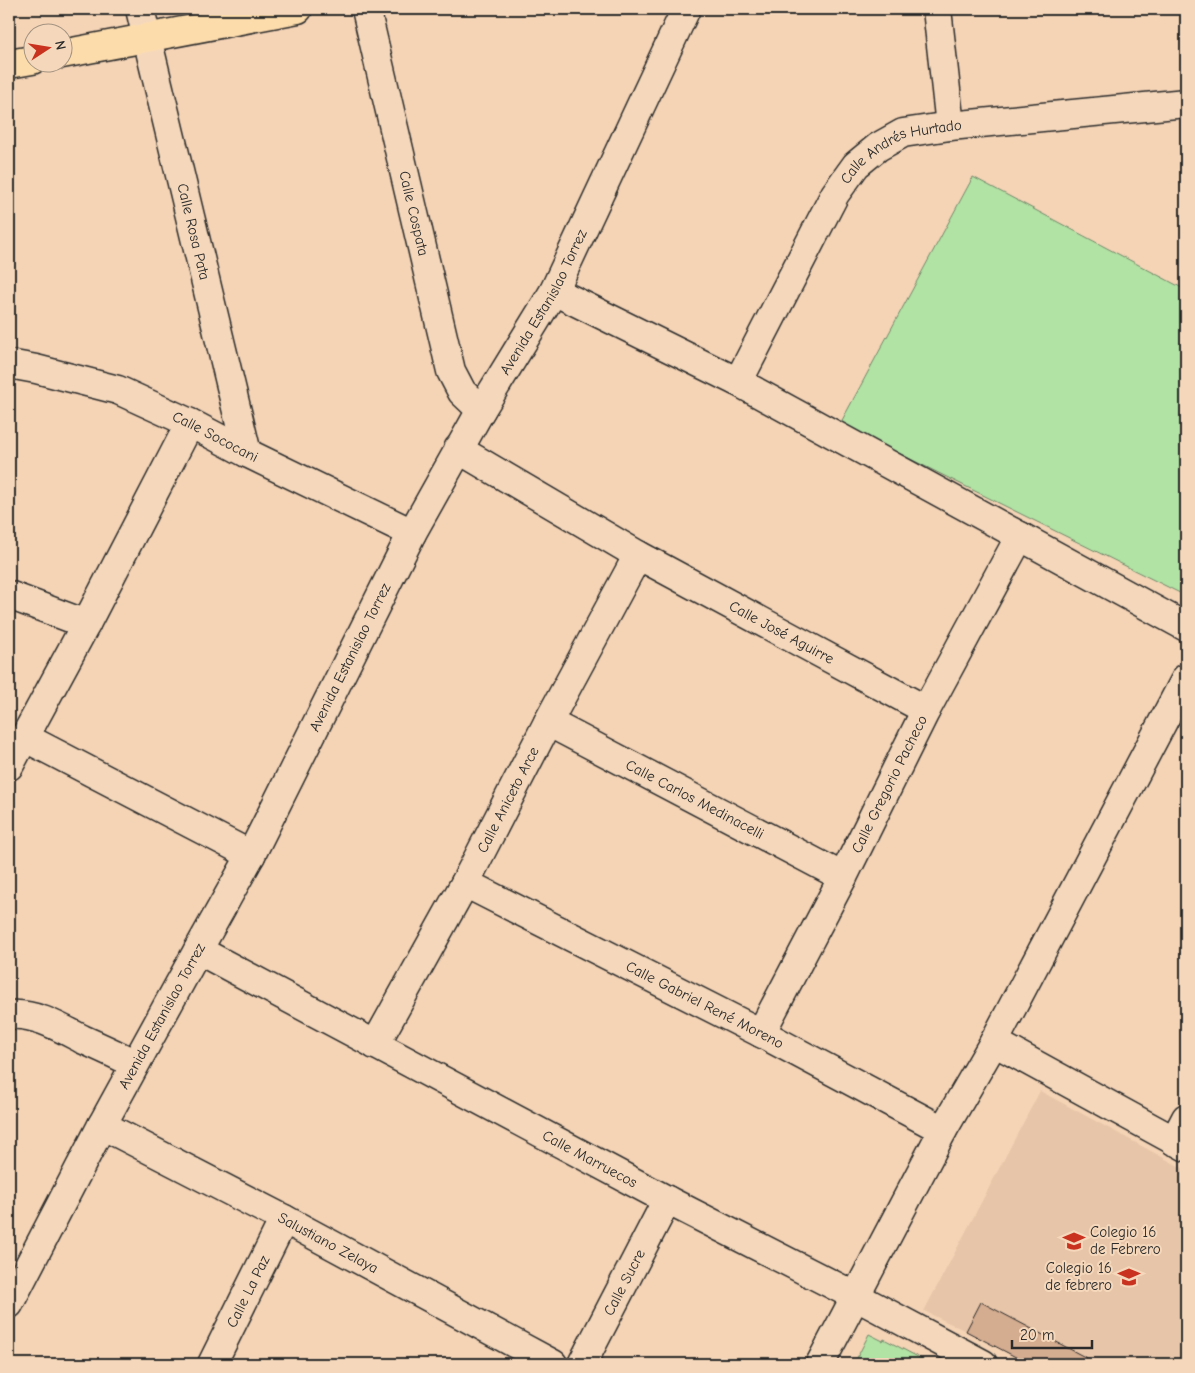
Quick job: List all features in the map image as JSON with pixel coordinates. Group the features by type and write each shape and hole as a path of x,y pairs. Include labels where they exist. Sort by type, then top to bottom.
{"main road":[{"path":"72,52 298,9"},
{"path":"9,64 22,62"}],"street":[{"name":"Calle Rosa Pata","path":"140,9 247,454"},
{"name":"Calle Cospata","path":"366,9 451,371 462,392 481,410"},
{"name":"Avenida Estanislao Torrez","path":"9,1304 16,1273 102,1125 251,855 412,533 458,449 554,291 686,9"},
{"path":"937,9 950,126"},
{"name":"Calle Andrés Hurtado","path":"738,382 835,194 856,165 878,147 903,133 950,126 1186,103"},
{"path":"554,291 738,382 1186,627"},
{"name":"Calle Sococani","path":"9,364 118,390 190,423 247,454 412,533"},
{"path":"9,766 86,624 190,423"},
{"name":"Calle José Aguirre","path":"458,449 638,555 926,710"},
{"name":"Calle Gregorio Pacheco","path":"761,1033 843,876 926,710 1020,536"},
{"name":"Calle Aniceto Arce","path":"375,1044 465,882 638,555"},
{"path":"9,595 86,624"},
{"path":"820,1364 943,1130 994,1042 1186,678"},
{"name":"Calle Carlos Medinacelli","path":"548,722 843,876"},
{"path":"24,737 251,855"},
{"name":"Calle Gabriel René Moreno","path":"465,882 761,1033 943,1130"},
{"name":"Calle Marruecos","path":"198,950 667,1200 983,1364"},
{"path":"9,1015 32,1017 52,1024 135,1064"},
{"path":"994,1042 1182,1135"},
{"name":"Salustiano Zelaya","path":"102,1125 284,1219 553,1364"},
{"name":"Calle Sucre","path":"582,1364 667,1200"},
{"name":"Calle La Paz","path":"212,1364 284,1219"}],"shaded area":[{"name":"Colegio 16 de Febrero","path":"1040,1091 1186,1170 1186,1364 1029,1364 924,1311"}],"green space":[{"path":"973,177 1186,290 1186,596 840,424"},
{"path":"869,1334 883,1341 884,1339 931,1364 854,1364"}],"building":[{"path":"981,1302 1098,1364 1029,1364 966,1331"}],"place":[{"name":"Colegio 16 de Febrero","path":"1074,1241"},
{"name":"Colegio 16 de febrero","path":"1129,1277"}]}
